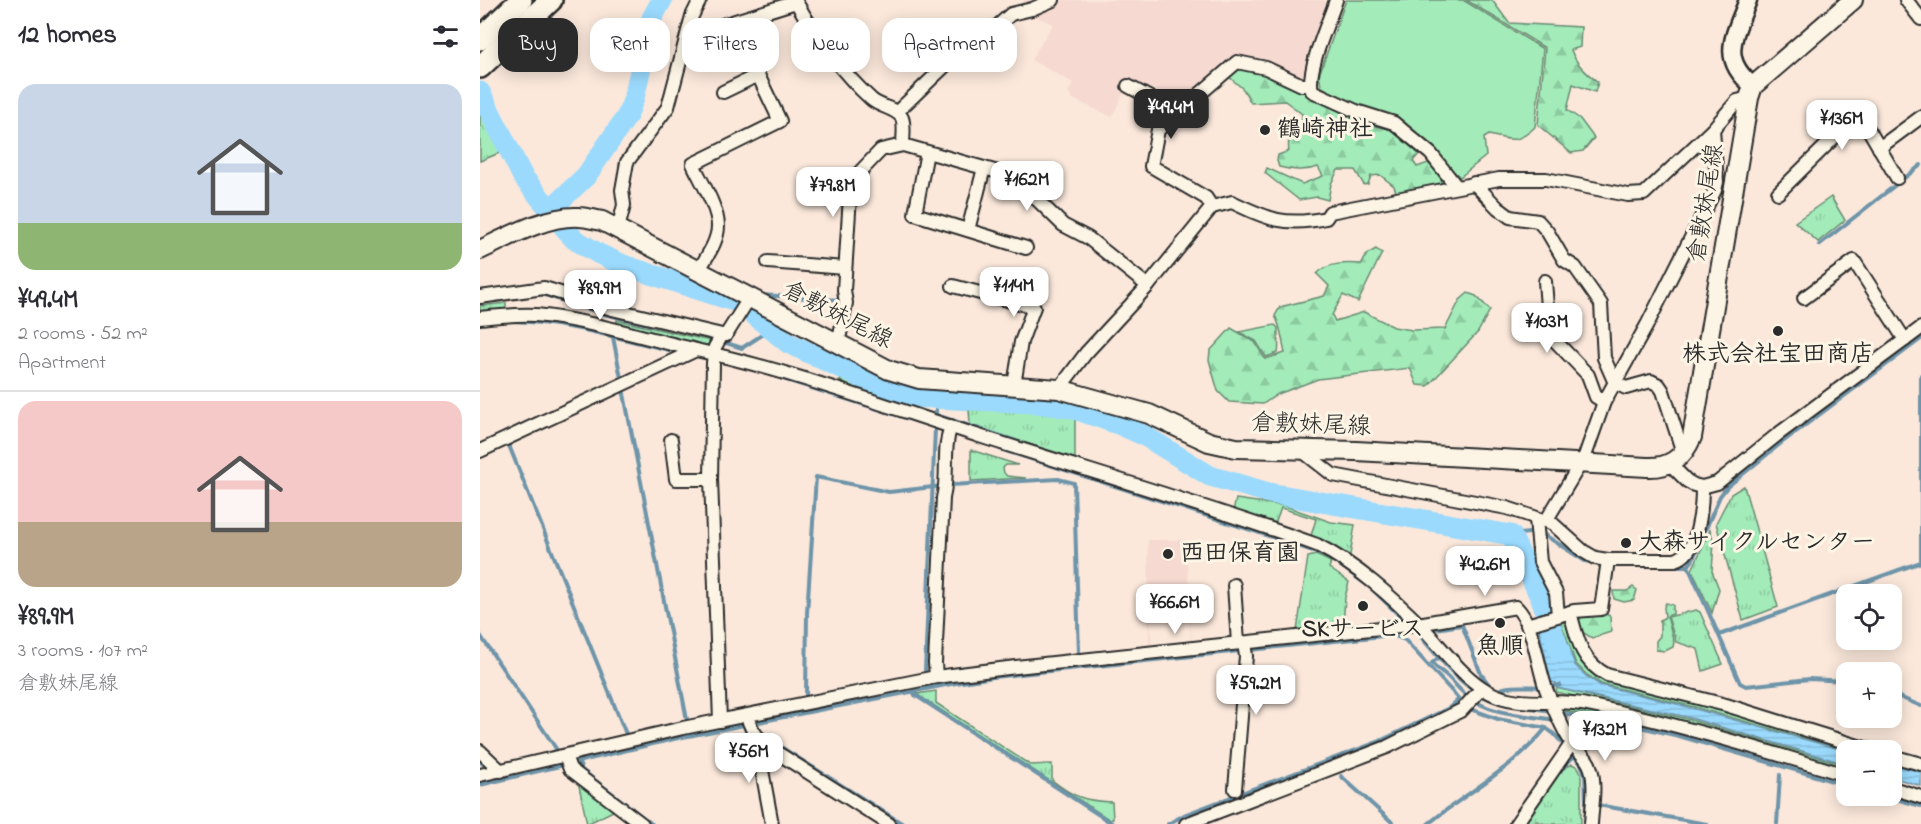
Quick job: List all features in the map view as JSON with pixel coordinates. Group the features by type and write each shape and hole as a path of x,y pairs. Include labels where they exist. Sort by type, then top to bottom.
{"highway":[{"path":"480,39 520,0"},
{"path":"480,67 551,0"}],"main road":[{"path":"1751,92 1853,0"},
{"name":"倉敷妹尾線","path":"480,250 526,229 556,220 579,217 602,221 699,270 748,300 889,370 919,379 1059,389 1149,414 1209,442 1236,447 1299,448 1656,468 1677,459 1689,443 1693,431 1751,92"}],"street":[{"path":"692,18 700,0"},
{"path":"897,112 947,64 968,52 1011,14 1032,9 1053,0"},
{"path":"1336,0 1313,67 1310,85 1312,91 1356,111 1394,123 1431,154 1456,186"},
{"path":"1059,389 1086,353 1148,286 1212,207 1232,202 1266,218 1304,223 1326,218 1330,212 1499,179 1546,179 1628,195 1644,194 1713,129 1737,101 1751,92 1735,68 1732,55 1732,43 1748,0"},
{"path":"1906,0 1921,19"},
{"path":"743,18 795,1 822,45 871,100 884,108 897,112 903,120 903,145"},
{"path":"618,229 624,205 622,190 627,162 668,107 682,55"},
{"path":"1158,130 1237,63 1266,68 1302,85 1310,85"},
{"path":"699,270 713,246 718,228 716,215 693,164 780,121 759,75 723,92"},
{"path":"1128,86 1160,104 1162,108 1151,166 1206,198 1212,207"},
{"path":"1778,193 1859,113 1897,178"},
{"path":"1879,148 1921,117"},
{"path":"1713,129 1717,182 1715,190 1647,325 1604,402 1585,456 1541,520 1540,562 1556,593 1556,616 1594,668 1607,675 1726,705 1839,740"},
{"path":"838,345 846,303 845,268 852,185 859,173 881,150 903,145 998,172 1022,185 1063,225 1088,238 1148,286"},
{"path":"927,152 915,214 1026,248"},
{"path":"968,230 984,168"},
{"path":"1474,183 1510,217 1538,221 1547,231 1564,260 1575,267 1601,304 1604,358 1615,383 1626,388 1651,381 1659,386 1663,391 1677,459 1687,481 1702,487 1717,483 1777,435 1921,328"},
{"path":"1804,298 1854,261 1905,340"},
{"path":"768,262 845,268"},
{"path":"1545,281 1547,307 1540,325 1588,375 1596,398 1604,402"},
{"path":"953,286 1035,307 1021,342 1014,385"},
{"path":"480,297 544,288 612,309 764,367 949,430 1317,545 1354,567 1423,629 1480,689 1507,698 1585,704 1683,726 1836,772"},
{"path":"720,721 711,479 716,349 748,300"},
{"path":"480,318 536,315 571,321 690,353"},
{"path":"480,451 690,353 716,349"},
{"path":"936,677 934,663 949,430"},
{"path":"671,440 676,479 711,479"},
{"path":"1299,448 1333,475 1507,508 1553,524 1582,551 1608,564 1681,558 1690,547 1700,522 1702,487"},
{"path":"1527,625 1556,616 1601,609 1608,564"},
{"path":"1234,585 1241,643 1246,656 1235,789"},
{"path":"480,775 567,762 720,721 750,725 936,677 1241,643 1423,629 1516,607 1527,625 1569,748 1588,760 1592,770 1591,824"},
{"path":"1186,824 1387,747 1462,710 1480,689"},
{"path":"750,725 772,824"},
{"path":"750,725 889,824"},
{"path":"1516,824 1569,748"},
{"path":"480,751 501,771"},
{"path":"1902,759 1921,764"},
{"path":"567,762 642,824"},
{"path":"1902,791 1921,797"}],"shaded area":[{"path":"1023,0 1324,0 1327,6 1301,81 1252,62 1251,58 1242,57 1184,103 1163,100 1156,89 1129,82 1112,117 1073,99 1068,93 1073,83 1031,60 1053,24 1021,8"},
{"path":"1148,540 1186,540 1192,644 1149,648","holes":["1150,598 1167,598 1168,608 1189,607 1191,643 1151,647"]}],"green space":[{"path":"1346,0 1463,0 1543,49 1535,127 1519,138 1509,139 1489,135 1484,138 1486,156 1460,177 1389,116 1340,99 1321,86 1319,75"},
{"path":"1466,0 1492,0 1509,23 1581,27 1580,47 1571,50 1582,68 1598,82 1595,92 1573,84 1567,110 1580,119 1594,138 1583,151 1571,153 1538,125 1545,48"},
{"path":"1236,66 1275,75 1340,107 1342,115 1370,125 1391,129 1419,154 1413,161 1417,167 1428,163 1442,178 1440,186 1397,195 1394,186 1380,175 1371,176 1368,184 1364,185 1355,170 1338,170 1331,184 1328,200 1317,197 1299,200 1265,173 1267,168 1302,184 1323,176 1318,167 1298,170 1279,167 1278,155 1289,151 1290,135 1301,124 1302,114 1285,101 1251,103 1243,89 1228,76"},
{"path":"480,102 504,151 480,161"},
{"path":"1831,197 1845,220 1818,242 1795,222"},
{"path":"1376,249 1382,253 1358,302 1343,295 1332,315 1335,321 1364,312 1394,327 1412,330 1445,329 1460,300 1468,293 1476,296 1490,310 1478,332 1428,386 1417,385 1410,368 1318,379 1278,394 1263,404 1229,402 1218,391 1209,360 1210,351 1231,328 1255,342 1265,359 1285,353 1275,316 1280,307 1324,296 1329,286 1317,274 1321,270 1338,264 1362,264 1367,254"},
{"path":"506,303 506,311 480,314 480,306"},
{"path":"617,320 711,341 707,345 700,346 615,330"},
{"path":"1275,325 1278,328 1278,353 1266,357 1256,341 1239,332"},
{"path":"842,378 888,399 919,408 919,411 863,394 840,381"},
{"path":"969,409 1038,412 1075,418 1075,459 970,425"},
{"path":"971,450 1018,465 1006,465 1003,468 1004,473 1007,476 1026,478 971,481"},
{"path":"1744,486 1778,607 1743,620 1716,523 1731,494"},
{"path":"1236,499 1285,506 1331,522 1355,525 1349,561 1310,539 1316,519 1281,508 1274,527 1233,511"},
{"path":"1710,530 1714,542 1712,571 1719,589 1712,613 1692,570"},
{"path":"1316,555 1331,562 1329,568 1349,582 1345,597 1343,627 1297,631 1308,557"},
{"path":"1633,587 1637,590 1634,600 1624,602 1614,599 1613,591 1627,591"},
{"path":"1666,603 1673,605 1673,614 1667,616 1674,642 1673,647 1665,651 1656,650 1656,641 1660,636 1660,620 1665,617"},
{"path":"1696,610 1700,612 1723,664 1703,671 1698,649 1676,642 1668,617"},
{"path":"1584,614 1610,616 1611,632 1592,638 1582,632 1579,620"},
{"path":"1561,623 1566,624 1582,663 1602,680 1688,701 1836,744 1836,747 1694,707 1601,684 1576,664"},
{"path":"1557,688 1688,719 1836,762 1836,766 1678,720 1556,692"},
{"path":"936,691 936,703 1030,765 1052,764 1052,780 1066,790 1094,801 1112,802 1113,819 1110,820 916,694"},
{"path":"1564,706 1659,724 1785,762 1664,729 1563,711"},
{"path":"1572,764 1578,767 1581,773 1581,824 1545,824 1537,821 1525,824 1563,769"},
{"path":"578,781 615,810 587,824"}],"water":[{"path":"1560,624 1575,665 1600,685 1836,748 1836,761 1687,717 1557,688 1556,683 1551,682 1539,629"},
{"path":"1902,767 1921,772 1921,786 1902,780"}],"waterway":[{"path":"549,211 586,176 627,116 634,98 652,18 662,0"},
{"path":"480,92 523,177 574,239 599,254 626,266 740,303 788,343 881,387 912,397 1037,403 1072,408 1145,436 1210,476 1269,493 1511,535 1542,601 1560,652"},
{"path":"1819,245 1921,165"},
{"path":"537,294 608,315 666,328"},
{"path":"761,295 840,300"},
{"path":"511,321 552,324 674,351"},
{"path":"720,341 742,348 771,329"},
{"path":"613,337 687,720"},
{"path":"1611,566 1688,566 1720,496 1727,487 1780,444 1921,339"},
{"path":"1921,375 1921,559"},
{"path":"777,377 919,422"},
{"path":"936,398 936,415 1016,441"},
{"path":"925,671 935,428"},
{"path":"508,443 626,734"},
{"path":"1000,449 1245,528 1331,559"},
{"path":"806,697 807,613 816,477 889,492 951,485 1058,479 1074,483 1079,655"},
{"path":"1511,535 1529,533"},
{"path":"1543,534 1585,561 1595,563"},
{"path":"1719,635 1921,562"},
{"path":"1337,563 1371,588 1405,621"},
{"path":"1688,566 1740,683 1746,686 1809,679 1836,680"},
{"path":"1429,630 1462,625 1481,674 1493,690 1518,686 1560,685"},
{"path":"1415,630 1442,662 1464,683 1475,692 1499,702"},
{"path":"480,635 557,750"},
{"path":"480,785 678,738 956,683 993,677 1392,635 1405,640 1459,699 1473,710 1498,719 1546,728 1554,734 1581,764 1585,774 1586,803 1707,824"},
{"path":"1439,657 1432,663 1475,702 1508,713 1555,720"},
{"path":"913,691 915,695 1113,824"},
{"path":"1902,698 1921,706"},
{"path":"1168,824 1186,814 1380,741 1449,708 1459,699"},
{"path":"1524,707 1552,711"},
{"path":"1559,713 1679,736 1836,782"},
{"path":"743,724 753,742"},
{"path":"1428,824 1520,755 1546,728"},
{"path":"768,739 903,824"},
{"path":"1561,769 1573,757"},
{"path":"480,761 484,765"},
{"path":"578,761 582,770 652,824"},
{"path":"1777,824 1780,775"},
{"path":"1341,776 1394,824"},
{"path":"1902,801 1921,806"},
{"path":"1585,824 1586,803"}],"place":[{"name":"鶴崎神社","path":"1265,130"},
{"name":"株式会社宝田商店","path":"1778,331"},
{"name":"大森サイクルセンター","path":"1626,543"},
{"name":"西田保育園","path":"1168,554"},
{"name":"SKサービス","path":"1363,606"},
{"name":"魚順","path":"1500,623"}]}
